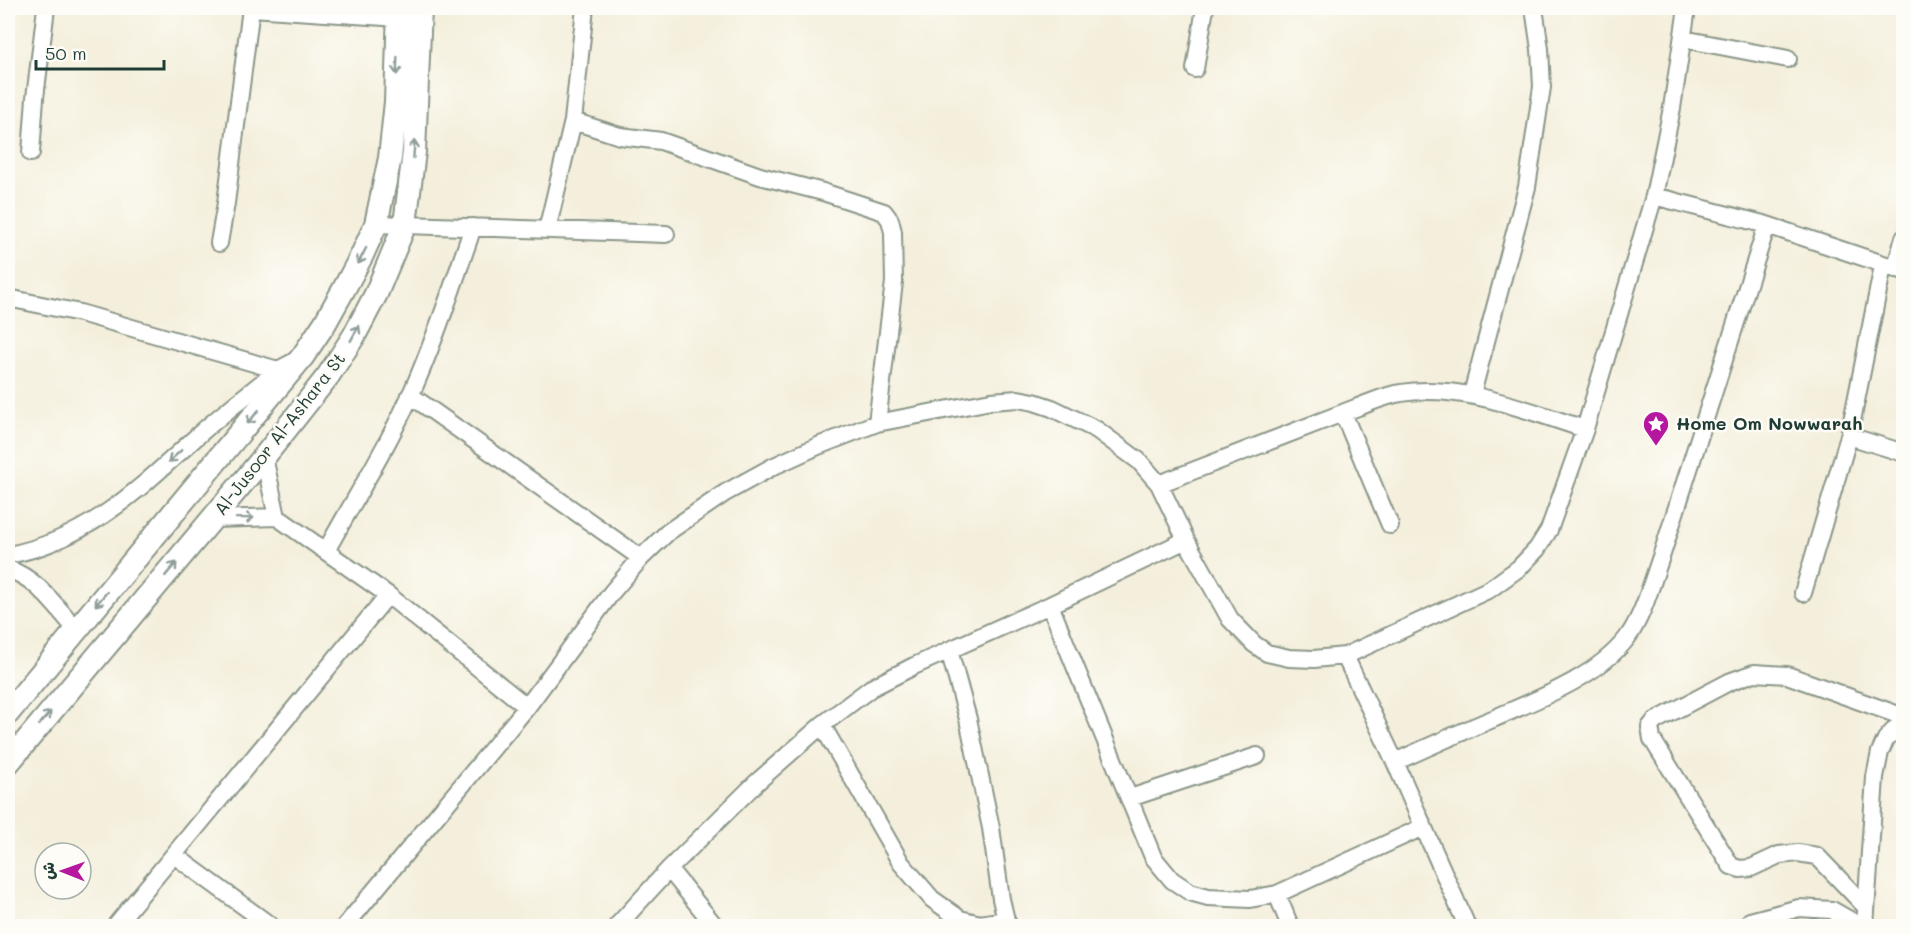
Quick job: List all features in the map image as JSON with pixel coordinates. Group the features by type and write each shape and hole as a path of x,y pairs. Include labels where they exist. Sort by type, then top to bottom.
{"main road":[{"name":"Al-Jusoor Al-Ashara St","path":"8,763 264,457 328,376 354,336 376,294 405,224 414,152 420,8"},
{"name":"Al-Jusoor Al-Ashara St","path":"8,713 303,356 325,323 376,224 390,158 396,102 399,13"}],"street":[{"path":"31,153 46,8"},
{"path":"219,243 251,8 399,13"},
{"path":"547,230 573,121 585,8"},
{"path":"1195,69 1205,8"},
{"path":"1473,394 1527,187 1542,87 1534,8"},
{"path":"345,927 527,707 612,592 641,558 668,532 725,493 774,466 877,423 991,401 1018,399 1068,414 1097,430 1139,461 1159,484 1186,540 1230,619 1254,644 1267,653 1289,658 1314,659 1345,656 1490,589 1519,568 1549,531 1585,429 1654,196 1687,8"},
{"path":"1683,39 1788,58"},
{"path":"573,121 620,136 661,141 760,176 823,192 884,213 890,220 893,232 894,282 877,423"},
{"path":"1654,196 1767,225 1894,269"},
{"path":"376,224 666,234"},
{"path":"1395,762 1540,698 1586,674 1627,638 1662,554 1767,225"},
{"path":"326,551 388,440 410,395 440,324 473,226"},
{"path":"1803,592 1904,238"},
{"path":"8,298 80,314 278,370"},
{"path":"8,555 63,539 105,515 278,370 303,356"},
{"path":"1159,484 1390,395 1404,392 1473,394 1585,429"},
{"path":"410,395 641,558"},
{"path":"1343,413 1390,525"},
{"path":"1849,436 1904,453"},
{"path":"264,457 277,518"},
{"path":"213,519 277,518 388,595 527,707"},
{"path":"617,927 669,869 756,783 822,725 871,688 1186,540"},
{"path":"8,569 33,582 50,597 76,629"},
{"path":"115,927 388,595"},
{"path":"1050,605 1153,857 1172,880 1191,892 1209,897 1250,899 1277,894 1423,827"},
{"path":"822,725 901,863 932,899 960,919 980,924 1007,923 992,828 968,719 948,650"},
{"path":"1345,656 1395,762 1467,927"},
{"path":"1866,907 1817,856 1798,853 1779,855 1751,868 1740,869 1731,866 1652,739 1650,727 1655,721 1729,682 1754,673 1787,675 1904,717"},
{"path":"1865,927 1875,777 1880,752 1886,739 1896,728 1904,724"},
{"path":"1130,798 1257,756"},
{"path":"174,855 271,927"},
{"path":"669,869 715,927"},
{"path":"1277,894 1290,927"},
{"path":"1750,921 1799,908 1832,910 1860,927"}],"place":[{"name":"Home Om Nowwarah","path":"1656,447"}]}
